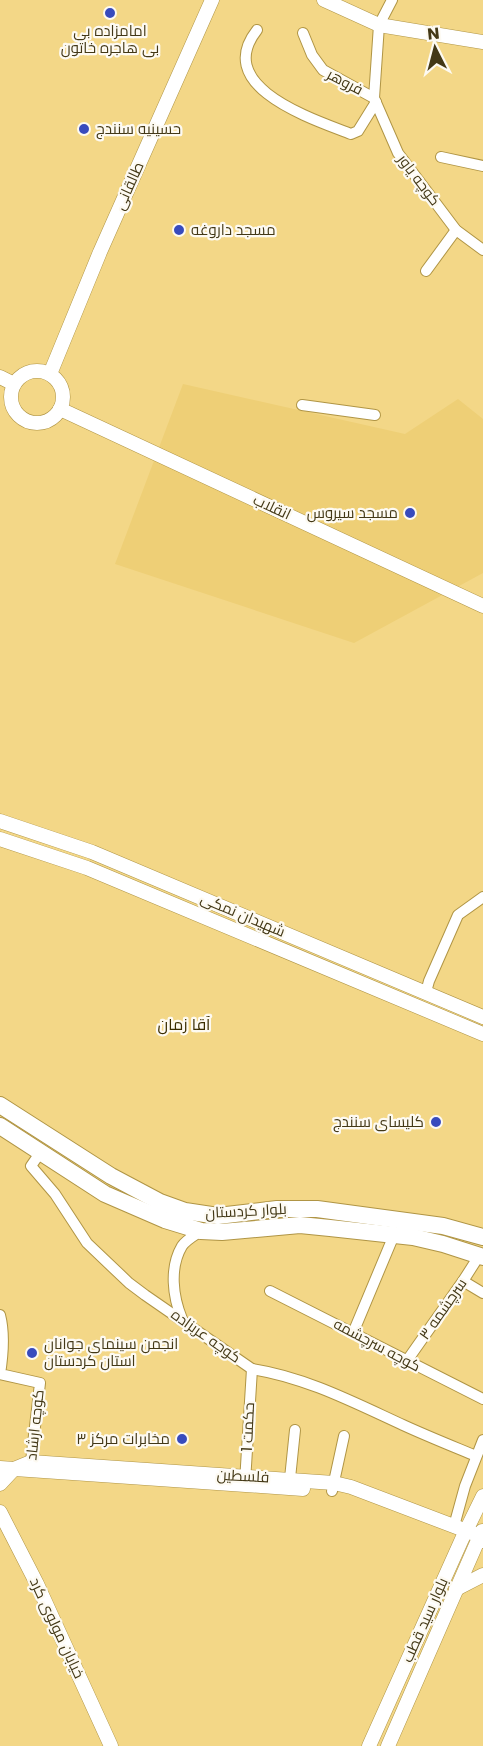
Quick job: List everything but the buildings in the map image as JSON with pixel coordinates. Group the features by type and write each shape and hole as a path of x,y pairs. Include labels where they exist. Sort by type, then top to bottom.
{"main road":[{"name":"طالقانی","path":"50,374 100,252 212,0"},
{"path":"324,0 379,25 483,42"},
{"path":"42,371 50,374 61,385 62,405 51,419 44,422 37,423 23,419 17,414 11,400 14,384 27,373 42,371"},
{"path":"0,377 14,384"},
{"name":"انقلاب","path":"62,405 483,596"},
{"name":"انقلاب","path":"62,405 483,606"},
{"name":"شهیدان نمکی","path":"0,821 92,852 483,1017"},
{"name":"شهیدان نمکی","path":"0,839 87,868 483,1034"},
{"path":"87,868 92,852"},
{"path":"422,1009 426,993"},
{"name":"بلوار کردستان","path":"0,1105 111,1176 160,1202 185,1211 218,1216 277,1209 317,1209 443,1226 483,1237"},
{"name":"بلوار کردستان","path":"0,1126 105,1194 164,1220 201,1231 222,1232 300,1225 394,1235 443,1244 481,1256"},
{"name":"فلسطین","path":"7,1468 30,1466 333,1487 349,1495 481,1539"},
{"path":"0,1484 7,1468"},
{"name":"بلوار سید قطب","path":"369,1746 460,1532 483,1496"},
{"name":"خیابان مولوی کرد","path":"0,1512 41,1593 111,1746"},
{"name":"بلوار سید قطب","path":"388,1746 456,1589 481,1539"},
{"path":"456,1589 482,1577"}],"street":[{"path":"379,25 391,2"},
{"name":"کوچه یاور","path":"379,25 375,100 398,153 456,230 483,250"},
{"path":"257,30 248,41 247,56 250,77 257,86 277,100 301,114 351,134 358,131 375,100"},
{"name":"فروهر","path":"303,33 312,55 322,70 375,100"},
{"path":"441,157 483,166"},
{"path":"426,271 456,230"},
{"path":"302,405 375,416"},
{"path":"426,993 458,915 483,897"},
{"name":"کوچه عربزاده","path":"40,1154 31,1166 55,1194 87,1243 129,1283 252,1369 271,1372 352,1400 476,1456"},
{"path":"182,1320 174,1299 175,1266 183,1244 201,1231"},
{"path":"353,1333 394,1235"},
{"name":"سرچشمه ۳","path":"406,1362 481,1256"},
{"path":"464,1281 483,1293"},
{"name":"کوچه سرچشمه","path":"270,1291 406,1362 483,1399"},
{"path":"0,1315 3,1326 3,1359 0,1374"},
{"name":"حکمت 1","path":"245,1481 252,1369"},
{"name":"کوچه ارشاد","path":"0,1374 40,1383 30,1466"},
{"path":"290,1483 295,1430"},
{"path":"333,1487 344,1436"},
{"path":"460,1532 476,1456 483,1440"}],"shaded area":[{"path":"183,384 405,434 458,399 483,419 483,573 354,643 115,564"}],"place":[{"name":"امامزاده بی بی هاجره خاتون","path":"110,13"},
{"name":"حسینیه سنندج","path":"84,129"},
{"name":"مسجد داروغه","path":"179,230"},
{"name":"مسجد سیروس","path":"410,513"},
{"name":"کلیسای سنندج","path":"436,1122"},
{"name":"انجمن سینمای جوانان استان کردستان","path":"32,1353"},
{"name":"مخابرات مرکز ۳","path":"182,1439"}],"district":[{"name":"آقا زمان","path":"184,1024"}]}
